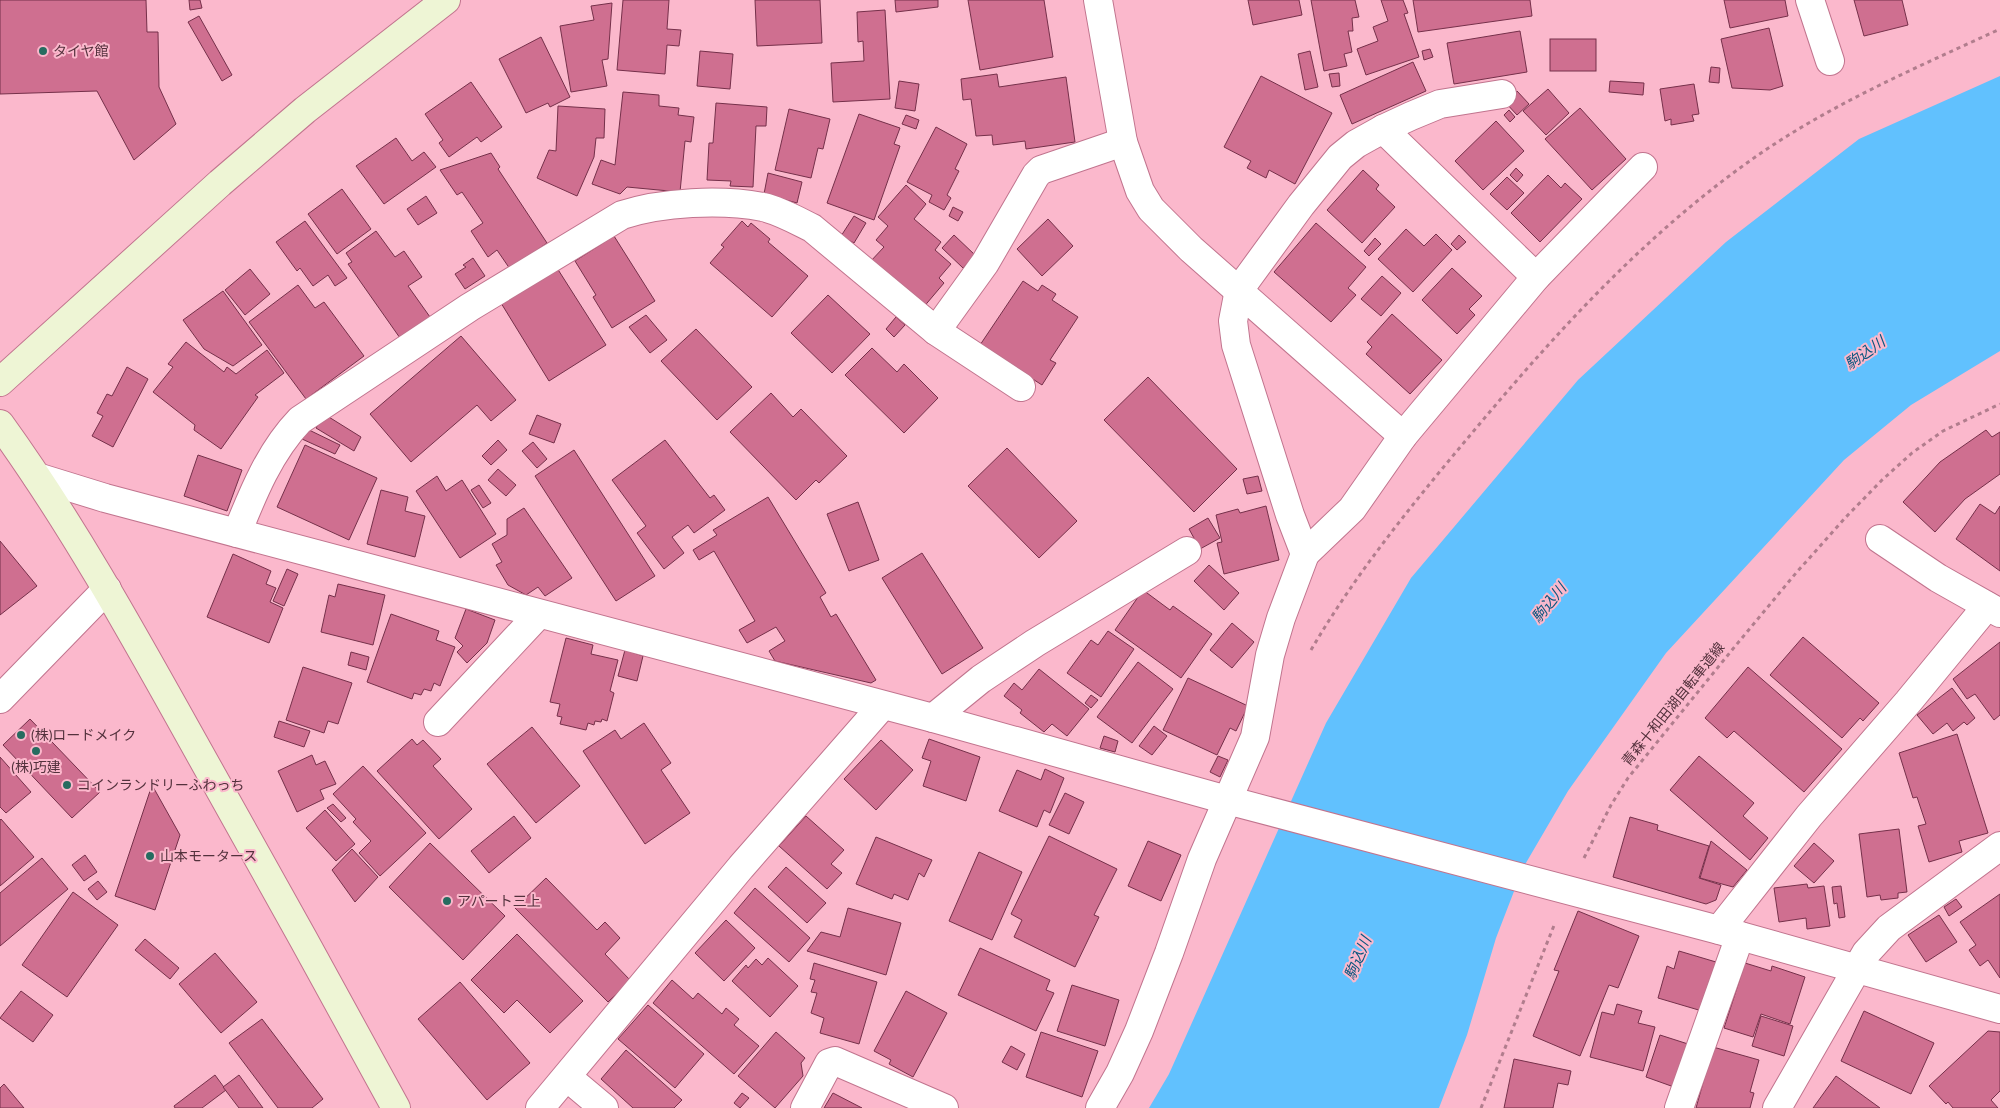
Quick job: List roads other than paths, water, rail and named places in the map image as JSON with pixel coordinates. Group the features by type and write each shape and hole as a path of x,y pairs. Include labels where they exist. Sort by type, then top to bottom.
{"street":[{"path":"0,382 220,183 305,110 446,0"},
{"path":"1098,0 1123,142 1140,191 1151,209 1192,249 1403,436"},
{"path":"1810,0 1830,62"},
{"path":"1305,554 1287,506 1236,345 1233,321 1239,290 1301,205 1340,157 1356,144 1411,116 1440,104 1502,94"},
{"path":"1383,130 1536,277"},
{"path":"936,331 985,263 1036,175 1041,170 1123,142"},
{"path":"1100,1108 1120,1074 1142,1023 1202,860 1239,803 1255,737 1270,655 1281,618 1305,554 1352,509 1403,436 1536,277 1643,167"},
{"path":"237,533 252,496 269,463 290,431 300,420 470,308 622,215 639,210 684,205 736,204 764,208 790,217 812,228 936,331 1021,386"},
{"path":"0,424 37,477 107,589 278,892 396,1108"},
{"path":"37,477 105,498 932,718 1239,803 1729,933 2000,1009"},
{"path":"1679,1108 1729,933 1809,816 1908,702 1994,609 1938,578 1880,539"},
{"path":"932,718 981,679 1074,619 1187,551"},
{"path":"0,699 107,589"},
{"path":"438,722 540,614"},
{"path":"540,1108 740,867 882,706"},
{"path":"1776,1108 1866,953 1889,928 2000,846"},
{"path":"805,1108 829,1063 835,1061 944,1108"},
{"path":"567,1077 604,1108"}],"water":[{"name":"駒込川","path":"2000,76 2000,351 1911,405 1844,460 1666,653 1568,791 1523,868 1496,938 1467,1035 1439,1108 1149,1108 1169,1074 1326,723 1411,578 1578,380 1726,242 1859,139"}],"place":[{"name":"タイヤ館","path":"43,51"},
{"name":"(株)ロードメイク","path":"21,735"},
{"name":"(株)巧建","path":"36,751"},
{"name":"コインランドリーふわっち","path":"67,785"},
{"name":"山本モータース","path":"150,856"},
{"name":"アパート三上","path":"447,901"}]}
